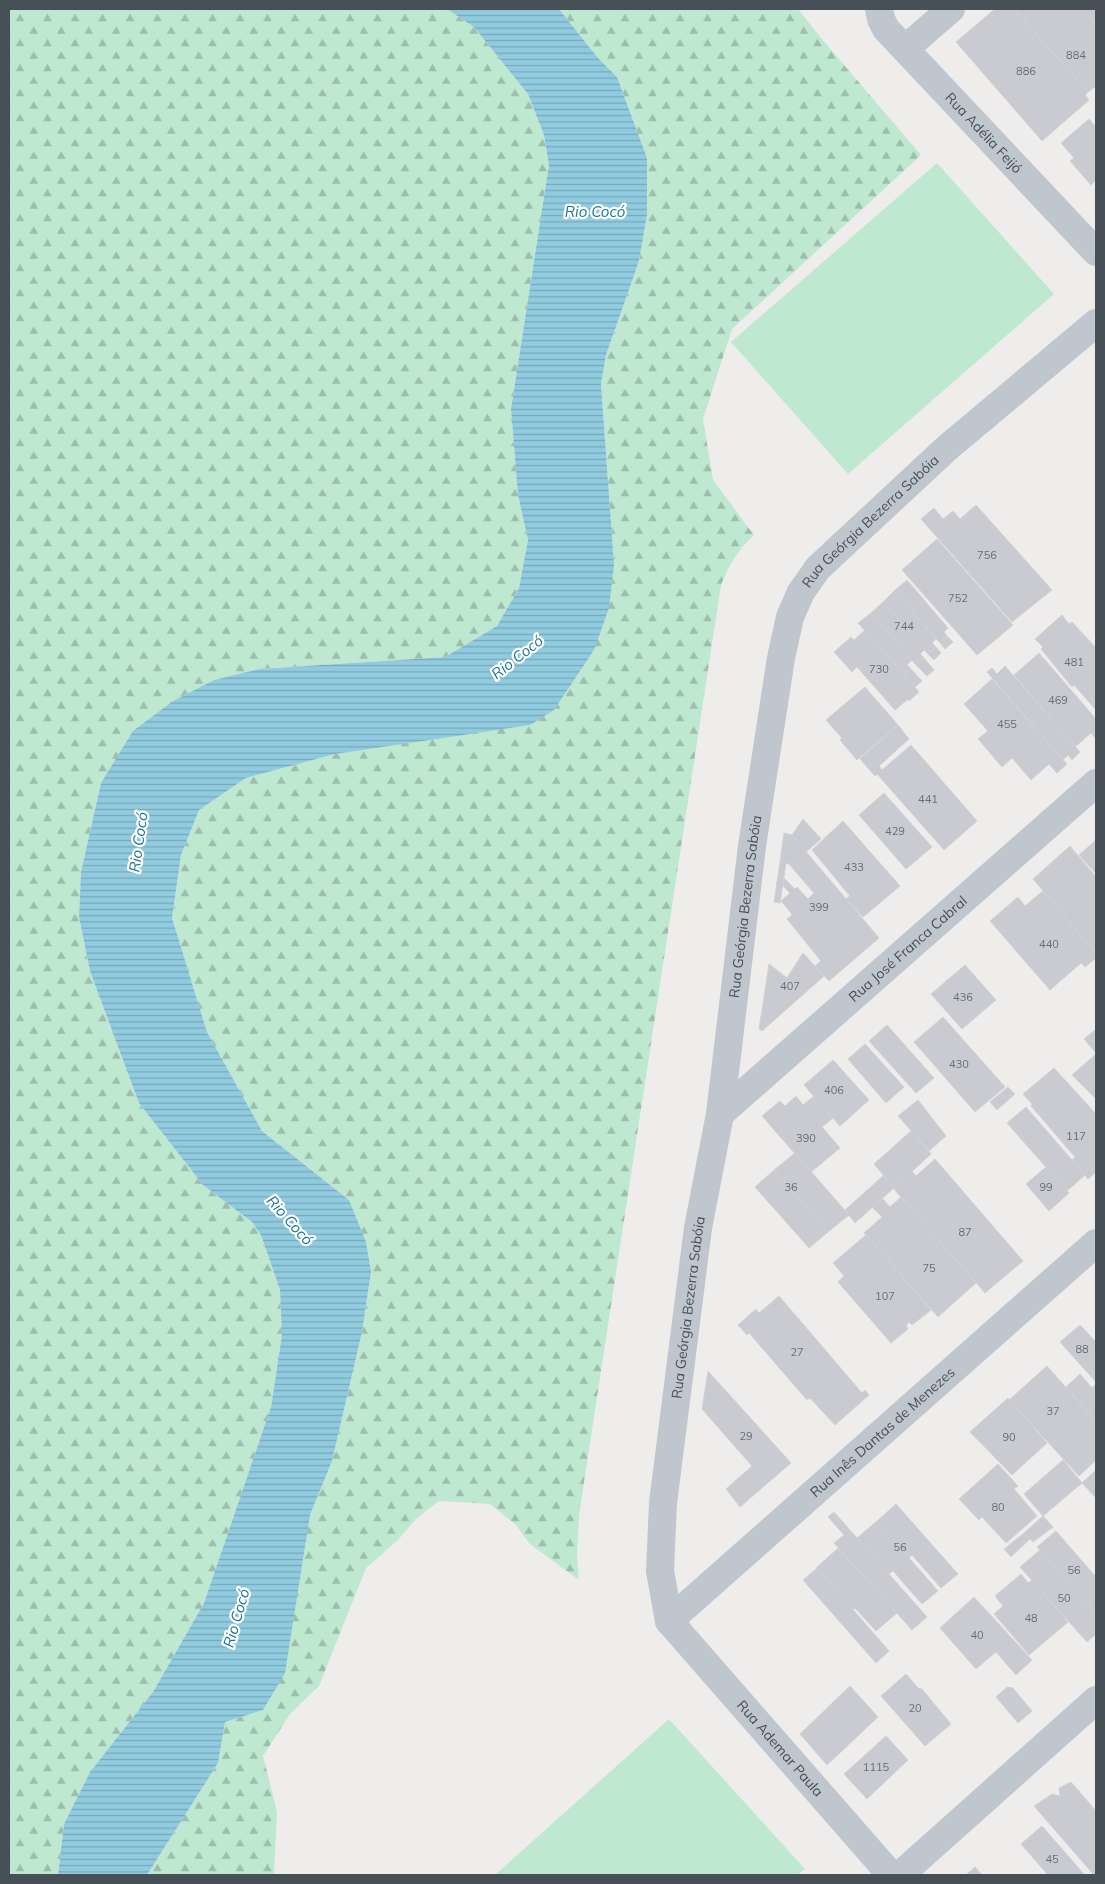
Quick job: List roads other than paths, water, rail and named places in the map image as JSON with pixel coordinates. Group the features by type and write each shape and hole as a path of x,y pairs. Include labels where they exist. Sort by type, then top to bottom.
{"street":[{"name":"Rua Adélia Feijó","path":"879,9 881,19 886,28 1096,252"},
{"path":"906,48 950,9"},
{"name":"Rua Geórgia Bezerra Sabóia","path":"669,1621 660,1571 663,1503 698,1228 720,1114 752,846 781,658 790,617 801,592 818,568 946,448 1096,323"},
{"name":"Rua José Franca Cabral","path":"720,1114 1096,783"},
{"name":"Rua Inês Dantas de Menezes","path":"669,1621 1096,1243"},
{"name":"Rua Ademar Paula","path":"669,1621 892,1875"},
{"path":"900,1875 1096,1700"}],"water":[{"name":"Rio Cocó","path":"447,9 559,9 598,58 617,77 647,158 647,215 639,261 606,355 601,384 614,564 609,608 594,650 554,710 530,725 335,754 246,778 199,810 181,855 172,918 207,1032 262,1131 349,1200 366,1242 371,1272 362,1332 332,1461 310,1515 285,1673 263,1710 225,1722 218,1763 147,1875 58,1875 64,1824 90,1772 153,1692 204,1603 271,1407 282,1335 280,1290 261,1235 252,1222 203,1185 139,1103 90,971 79,917 81,872 101,783 133,731 173,701 214,680 259,669 445,657 497,626 519,588 528,540 518,495 511,409 549,165 544,135 528,94 474,27"}]}
